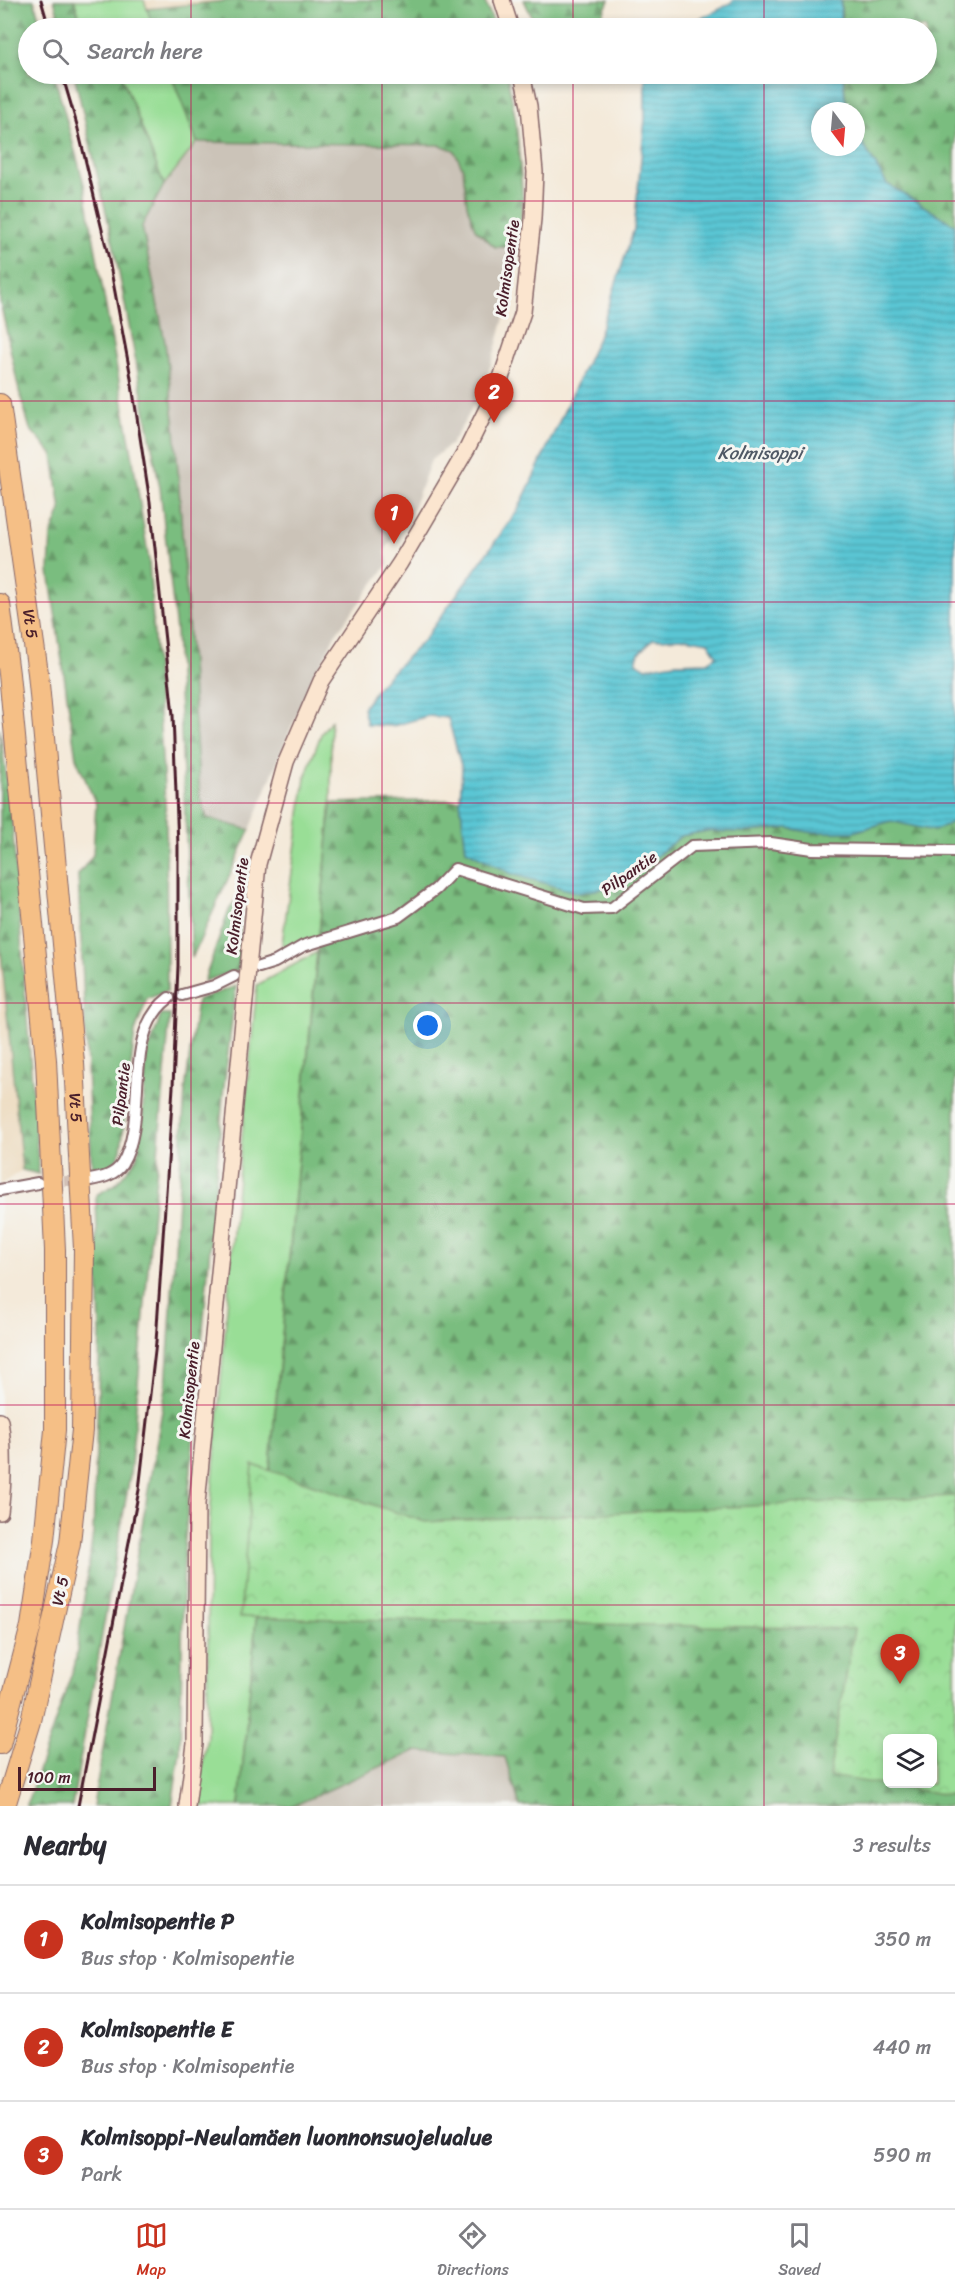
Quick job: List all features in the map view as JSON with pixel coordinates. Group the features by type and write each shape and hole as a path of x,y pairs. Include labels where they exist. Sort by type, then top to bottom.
{"highway":[{"name":"Vt 5","path":"0,404 38,673 74,1063 84,1249 82,1430 70,1543 31,1720 5,1806"},
{"name":"Vt 5","path":"0,604 9,674 46,1060 55,1250 55,1430 44,1540 31,1626 0,1744"}],"main road":[{"path":"502,0 508,18"},
{"name":"Kolmisopentie","path":"187,1806 195,1744 196,1504 258,864 286,762 321,681 400,563 467,449 502,374 523,312 533,219 535,172 529,106 524,84"},
{"path":"0,1422 4,1459 4,1483 0,1512"}],"street":[{"name":"Pilpantie","path":"259,967 275,962 303,946 398,917 436,889 455,869 584,909 612,908 692,846 771,843 812,849 955,851"},
{"path":"182,995 214,986 234,976"},
{"name":"Pilpantie","path":"90,1180 104,1178 122,1164 131,1137 138,1071 145,1035 160,1005 169,999"},
{"path":"0,1190 38,1183"}],"shaded area":[{"path":"144,0 235,0 147,9"},
{"path":"197,142 440,145 455,150 463,169 467,205 495,247 518,247 510,296 491,365 468,416 451,444 431,460 412,511 385,550 388,564 335,635 292,725 250,830 207,818 200,798 175,428 165,342 142,226 164,185"},
{"path":"0,941 22,1170 0,1185"},
{"path":"415,1751 505,1757 520,1806 293,1806"}],"green space":[{"path":"0,0 34,0 39,18 18,18 18,84 57,84 84,184 149,561 166,817 167,991 147,999 135,1032 121,1150 110,1166 92,1174 78,875 93,855 96,804 76,758 49,571 51,535 61,510 53,455 30,429 19,391 0,301"},
{"path":"54,0 74,0 80,18 59,18"},
{"path":"74,0 144,0 150,18 80,18"},
{"path":"235,0 484,0 492,18 150,18 147,9"},
{"path":"524,0 609,0 601,18 532,18"},
{"path":"841,0 955,0 955,226 887,184 865,147 865,102 847,102 845,97 844,84 937,84 937,18 842,18"},
{"path":"76,84 125,84 164,185 142,226 165,342 175,428 200,798 207,818 250,830 192,958 176,631 160,488 114,247"},
{"path":"125,84 175,84 197,142 164,185"},
{"path":"175,84 509,84 516,121 523,201 518,247 495,247 475,229 467,205 463,169 454,150 440,145 197,142"},
{"path":"331,720 331,803 319,936 285,948 282,944 305,778 321,734"},
{"path":"0,729 12,821 39,1174 22,1170 0,941"},
{"path":"460,800 466,850 621,885 681,836 706,831 748,832 788,828 809,832 853,832 891,821 934,831 955,821 955,1806 520,1806 505,1757 415,1751 293,1806 239,1806 331,803"},
{"path":"241,892 239,970 204,981 229,910"},
{"path":"317,952 239,1806 196,1806 207,1736 209,1529 235,1208 257,985"},
{"path":"236,986 223,1095 184,1551 180,1752 172,1806 93,1806 166,1388 185,1091 197,1000"},
{"path":"161,1015 170,1015 130,1476 72,1806 26,1806 75,1664 93,1533 100,1333 96,1195 116,1184 137,1158 142,1125 146,1058"},
{"path":"253,1465 425,1522 955,1496 955,1796 905,1788 937,1788 937,1734 883,1734 883,1785 829,1776 854,1629 240,1617"}],"water":[{"path":"734,0 841,0 840,18 700,18"},
{"name":"Kolmisoppi","path":"645,84 844,84 847,102 811,102 811,156 865,156 865,147 887,184 955,225 955,821 934,831 891,821 853,832 809,832 788,828 748,832 706,831 681,836 621,885 579,893 512,874 466,850 460,800 462,769 448,718 428,716 393,726 367,725 363,708 379,685 424,640 518,510 598,338 634,229 645,119","holes":["686,638 708,642 717,656 707,662 675,663 646,668 636,662 639,653 653,639"]}],"tunnel":[{"path":"49,1182 84,1180"}],"railway":[{"path":"41,0 46,18"},
{"path":"65,84 108,255 130,372 150,502 173,715 178,846 178,966 173,1087 156,1342 139,1490 78,1806"}],"place":[{"name":"Kolmisopentie E","path":"494,423"},
{"name":"Kolmisopentie P","path":"394,544"},
{"name":"Kolmisoppi-Neulamäen luonnonsuojelualue","path":"900,1684"}]}
